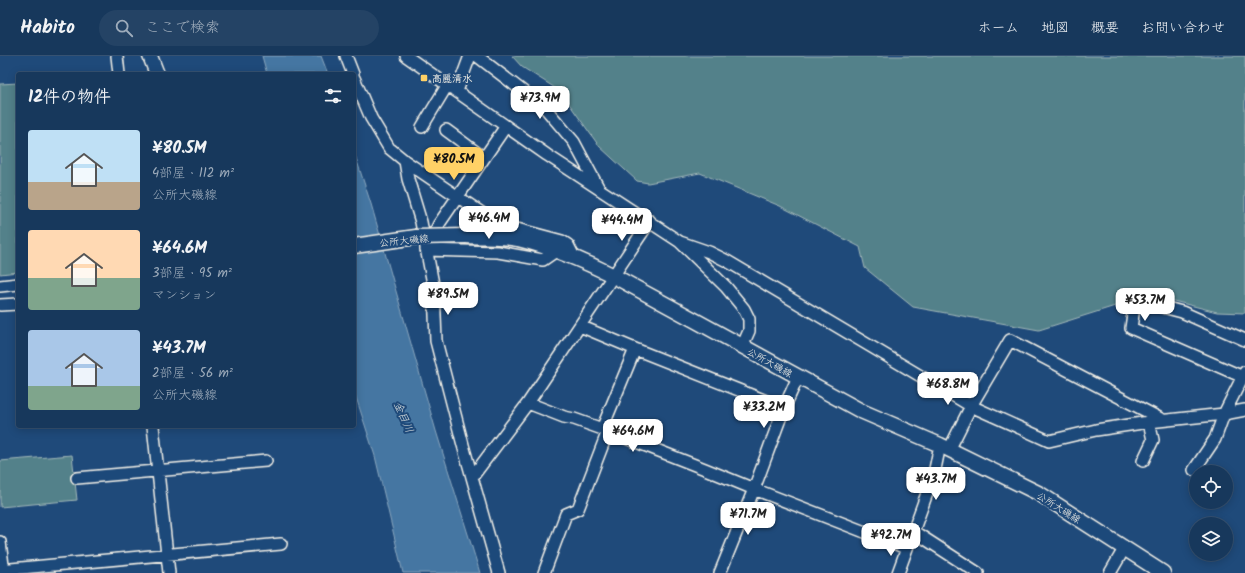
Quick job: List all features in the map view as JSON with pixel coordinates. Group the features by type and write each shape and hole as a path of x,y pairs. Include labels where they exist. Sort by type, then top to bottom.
{"main road":[{"path":"150,56 156,72"},
{"name":"公所大磯線","path":"356,246 416,238 466,236 517,239 574,257 612,275 861,411 945,447 1040,494 1163,573"}],"street":[{"path":"117,56 120,72"},
{"path":"346,56 352,72"},
{"path":"406,56 547,155 680,242 726,288 744,309 749,319 749,331 742,347"},
{"path":"422,127 452,88 470,56"},
{"path":"477,56 546,109 574,142 599,189"},
{"path":"356,83 371,118 389,148 405,161 498,224 562,241 568,245 574,257"},
{"path":"426,250 439,224 506,126"},
{"path":"446,130 484,158"},
{"path":"405,161 408,179 421,222 434,289 436,341 499,573"},
{"path":"473,476 528,403 580,326 612,275 650,221"},
{"path":"680,242 709,252 727,261 971,406 1049,442 1096,430 1245,410"},
{"path":"426,250 498,252 543,260 556,251"},
{"path":"0,286 16,284"},
{"path":"1197,465 1215,439 1224,414 1244,374 1131,328 1134,307 1140,301 1182,312 1245,340"},
{"path":"0,305 16,304"},
{"path":"580,326 784,408"},
{"path":"898,573 906,548 945,447 1010,340 1163,420"},
{"path":"544,573 566,514 578,509 635,349"},
{"path":"720,573 754,490 784,408 798,377"},
{"path":"528,403 564,418 574,419 605,430 699,466 754,490 906,548"},
{"path":"1143,461 1153,440 1149,422"},
{"path":"154,428 169,573"},
{"path":"77,478 266,461"},
{"path":"913,531 978,573"},
{"path":"0,542 2,571 281,544"},
{"path":"1110,573 1124,549"}],"green space":[{"path":"512,56 1245,56 1245,313 1217,312 1150,295 1039,330 913,307 865,268 860,247 780,206 700,173 648,183 637,181 599,146 560,91 522,67"},
{"path":"16,83 16,272 0,274 0,84"},
{"path":"72,455 77,500 0,507 0,461"}],"water":[{"path":"262,56 321,56 327,72 266,72"},
{"name":"金目川","path":"356,158 371,204 436,431 480,573 403,573 375,456 356,397"}],"place":[{"name":"高麗清水","path":"424,78"}]}
